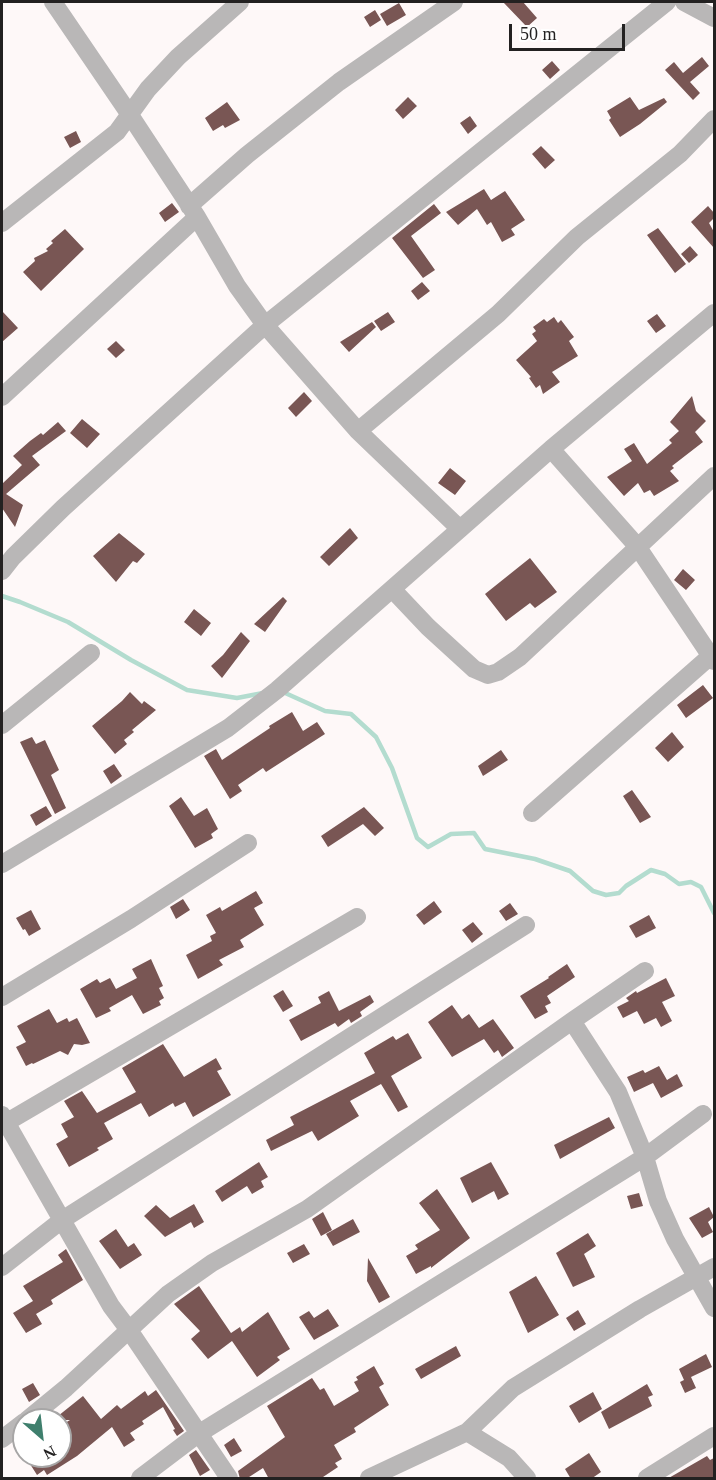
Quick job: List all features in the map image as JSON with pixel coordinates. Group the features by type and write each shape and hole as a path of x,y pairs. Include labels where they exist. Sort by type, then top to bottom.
{"street":[{"path":"53,2 130,115 193,212 237,286 265,325 358,431 460,529"},
{"path":"2,223 117,132 148,89 178,57 240,2"},
{"path":"2,397 193,212 247,155 339,82 454,2"},
{"path":"2,571 13,557 63,508 265,325 667,2"},
{"path":"684,2 714,18"},
{"path":"358,431 498,314 577,237 680,154 714,118"},
{"path":"2,864 228,728 277,690 552,449 714,313"},
{"path":"531,813 713,657 637,546 552,449"},
{"path":"392,588 474,669 488,675 498,672 520,657 714,476"},
{"path":"2,725 91,654"},
{"path":"2,997 131,919 248,843"},
{"path":"228,1479 111,1306 3,1121 357,917"},
{"path":"2,1267 62,1220 526,925"},
{"path":"42,1408 168,1294 212,1263 307,1209 645,971"},
{"path":"572,1021 618,1092 645,1157 658,1201 675,1239 714,1308"},
{"path":"140,1479 198,1434 645,1157 703,1114"},
{"path":"369,1479 466,1432 513,1388 640,1309 714,1267"},
{"path":"466,1432 509,1458 527,1479"},
{"path":"648,1479 714,1436"}],"building":[{"path":"503,2 523,2 537,18 527,27"},
{"path":"399,3 406,15 387,26 380,14"},
{"path":"375,10 381,20 370,27 364,17"},
{"path":"702,57 709,66 690,82 700,93 693,100 665,70 674,62 683,73"},
{"path":"552,61 560,70 550,79 542,70"},
{"path":"408,97 417,106 403,119 395,110"},
{"path":"630,97 639,110 664,98 667,102 620,137 609,120 611,118 607,111"},
{"path":"227,102 240,120 213,131 205,118"},
{"path":"470,116 477,126 468,134 460,123"},
{"path":"76,131 81,142 70,148 64,137"},
{"path":"541,146 555,160 545,169 532,154"},
{"path":"484,189 491,200 505,191 525,220 511,229 515,235 502,242 491,222 487,225 477,209 458,225 446,212"},
{"path":"172,203 179,212 165,222 159,213"},
{"path":"434,204 441,213 411,236 435,270 423,278 392,238"},
{"path":"708,206 714,213 714,218 709,223 714,232 714,248 691,222"},
{"path":"658,228 686,264 675,273 647,235"},
{"path":"65,229 84,249 41,291 23,272 35,261 34,258 48,251 46,249 53,243 51,241"},
{"path":"690,246 698,255 689,263 681,254"},
{"path":"422,282 430,291 418,300 411,291"},
{"path":"2,311 18,328 2,342"},
{"path":"388,312 395,322 381,331 374,321"},
{"path":"657,314 666,326 656,333 647,321"},
{"path":"554,317 558,323 561,320 574,337 569,341 578,356 552,372 560,382 543,394 540,385 536,388 529,378 531,377 516,360 537,341 532,334 536,331 533,327 544,319 547,322"},
{"path":"372,322 376,327 349,352 340,342"},
{"path":"116,341 125,350 116,358 107,349"},
{"path":"304,392 312,401 296,417 288,408"},
{"path":"692,396 696,411 706,421 695,432 703,442 672,466 674,468 670,471 679,481 654,496 650,490 644,493 638,483 624,496 607,477 632,461 624,449 634,443 647,464 672,443 669,440 679,431 670,422"},
{"path":"82,419 100,434 87,448 70,433"},
{"path":"58,422 66,431 32,456 40,465 6,494 23,505 15,527 2,508 2,484 22,465 13,456"},
{"path":"450,468 466,481 455,495 438,483"},
{"path":"350,528 358,538 329,566 320,557"},
{"path":"119,533 145,554 137,563 133,561 116,582 93,556"},
{"path":"530,558 557,592 535,608 530,603 506,621 485,594"},
{"path":"683,569 695,580 686,590 674,580"},
{"path":"283,597 287,601 265,632 254,624"},
{"path":"194,609 211,623 201,636 184,622"},
{"path":"241,632 250,641 222,678 211,666"},
{"path":"703,685 713,698 686,718 677,705"},
{"path":"130,692 142,704 144,701 156,710 132,730 134,732 124,740 127,744 115,754 92,726"},
{"path":"292,712 303,731 317,722 325,734 266,772 263,768 238,785 242,791 230,799 204,756 216,749 222,760"},
{"path":"672,732 684,747 668,762 655,748"},
{"path":"32,737 36,744 45,740 59,770 51,775 66,808 55,814 20,742"},
{"path":"501,750 508,760 483,776 478,766"},
{"path":"114,764 122,776 111,784 103,771"},
{"path":"632,790 651,817 640,823 623,796"},
{"path":"181,797 194,816 207,808 218,829 211,834 213,838 195,848 169,806"},
{"path":"46,806 52,816 36,826 30,815"},
{"path":"364,807 384,828 375,836 363,824 328,847 321,836"},
{"path":"256,891 263,903 254,908 264,925 240,940 244,947 219,960 223,965 198,979 186,955 212,941 210,936 216,933 206,915 220,907 222,911"},
{"path":"183,899 190,910 176,919 170,907"},
{"path":"434,901 442,912 424,925 416,915"},
{"path":"510,903 518,914 506,921 499,911"},
{"path":"31,910 41,929 29,936 16,918"},
{"path":"649,915 656,928 636,938 629,926"},
{"path":"473,922 483,934 472,943 462,930"},
{"path":"151,959 163,986 159,988 164,998 159,1001 161,1005 143,1014 132,995 109,1008 111,1011 96,1018 80,989 97,979 100,983 110,978 116,989 137,978 132,969"},
{"path":"567,964 575,977 547,996 551,1003 545,1006 548,1012 535,1019 520,996"},
{"path":"666,978 675,996 662,1002 672,1021 661,1027 656,1018 644,1024 637,1011 623,1018 617,1007 629,1001 626,998"},
{"path":"283,990 293,1006 283,1012 273,996"},
{"path":"329,991 339,1011 370,995 374,1002 360,1012 362,1016 351,1023 349,1019 338,1027 335,1023 301,1041 289,1020 321,1003 318,997"},
{"path":"452,1005 462,1019 469,1014 479,1028 493,1019 514,1048 502,1057 498,1050 494,1053 484,1039 452,1057 428,1022"},
{"path":"49,1009 57,1023 67,1018 69,1022 77,1018 90,1043 74,1044 68,1055 60,1051 26,1066 16,1047 26,1042 17,1026"},
{"path":"408,1033 422,1058 391,1076 408,1107 398,1112 381,1084 350,1101 359,1116 318,1141 312,1131 271,1151 266,1140 294,1125 290,1117 375,1073 364,1053 393,1036 396,1040"},
{"path":"163,1044 184,1077 216,1058 222,1069 217,1071 231,1095 193,1117 185,1102 175,1107 173,1103 149,1117 141,1103 104,1123 113,1139 69,1167 56,1144 68,1137 61,1124 74,1117 64,1101 82,1091 97,1113 136,1092 122,1068"},
{"path":"659,1066 667,1080 677,1074 683,1086 661,1098 653,1083 634,1092 627,1077 643,1070 645,1073"},
{"path":"609,1117 615,1128 560,1159 554,1145"},
{"path":"259,1162 268,1177 261,1181 264,1187 252,1194 247,1186 222,1202 215,1191"},
{"path":"491,1162 509,1194 498,1200 494,1191 472,1203 460,1178"},
{"path":"437,1189 470,1238 431,1268 431,1266 416,1274 406,1256 418,1249 415,1245 440,1230 419,1203"},
{"path":"639,1193 643,1206 631,1209 627,1196"},
{"path":"194,1204 204,1222 194,1228 191,1222 165,1237 144,1216 156,1205 170,1218"},
{"path":"709,1207 714,1217 708,1222 713,1232 702,1238 689,1218"},
{"path":"323,1212 332,1230 321,1236 312,1219"},
{"path":"353,1219 360,1232 333,1246 326,1234"},
{"path":"116,1229 128,1247 134,1243 142,1255 120,1269 99,1241"},
{"path":"588,1233 596,1246 584,1254 595,1277 573,1287 556,1253"},
{"path":"304,1244 310,1254 293,1263 287,1253"},
{"path":"66,1249 83,1280 51,1300 53,1304 36,1314 42,1324 26,1333 13,1313 33,1301 23,1286 63,1262 58,1255"},
{"path":"368,1258 390,1297 379,1303 367,1281"},
{"path":"536,1276 559,1315 528,1333 509,1292"},
{"path":"199,1286 231,1333 240,1327 242,1332 268,1312 290,1349 277,1357 280,1360 257,1377 232,1341 208,1359 191,1339 200,1331 174,1304"},
{"path":"328,1309 339,1326 314,1340 299,1317 309,1311 314,1318"},
{"path":"578,1310 586,1324 574,1331 566,1318"},
{"path":"456,1346 461,1356 421,1379 415,1369"},
{"path":"706,1354 712,1367 691,1377 696,1388 685,1393 680,1382 684,1380 679,1369"},
{"path":"374,1366 384,1384 379,1387 389,1405 354,1428 356,1432 334,1445 342,1459 335,1463 338,1467 320,1479 269,1479 263,1468 246,1479 240,1479 238,1471 285,1437 267,1406 312,1378 320,1390 324,1388 334,1406 359,1391 354,1382 358,1380 356,1377"},
{"path":"33,1383 40,1395 29,1402 22,1389"},
{"path":"647,1384 653,1395 648,1397 652,1406 609,1429 601,1412"},
{"path":"156,1390 184,1431 177,1436 163,1407 142,1421 144,1424 130,1433 135,1440 124,1447 112,1427 72,1459 72,1408 68,1408 83,1396 101,1419 117,1405 121,1409 145,1391 148,1396"},
{"path":"593,1392 602,1409 579,1423 569,1406"},
{"path":"234,1438 242,1451 231,1457 224,1445"},
{"path":"196,1450 210,1470 200,1476 189,1455"},
{"path":"589,1453 601,1472 591,1479 571,1479 565,1469"},
{"path":"707,1456 710,1460 714,1458 714,1479 667,1479"},
{"path":"33,1468 58,1468 47,1475 44,1470 37,1475"}],"waterway":[{"path":"2,596 68,622 187,690 237,698 263,693"},
{"path":"283,692 325,711 351,714 376,737 392,768 417,838 428,847 451,834 474,833 485,849 535,859 570,871 593,891 606,895 619,893 651,870 665,874 679,884 691,882 701,887 714,913"}]}
